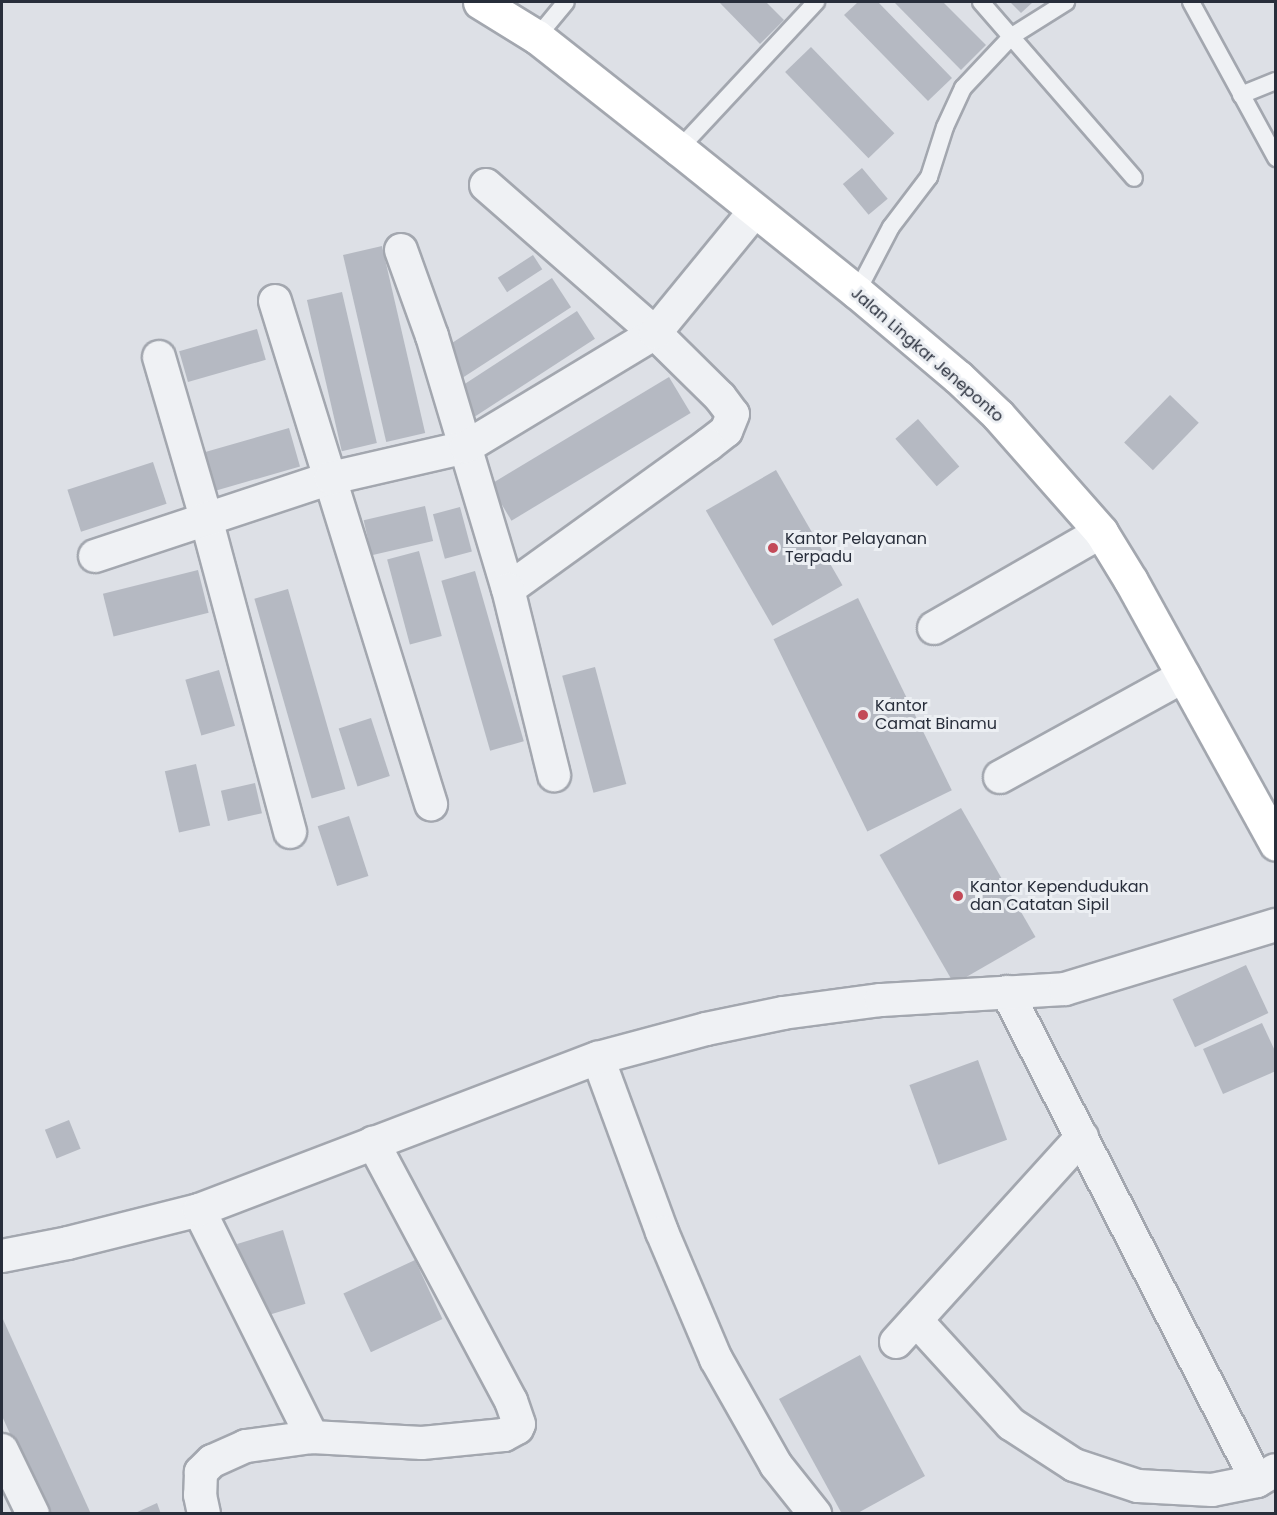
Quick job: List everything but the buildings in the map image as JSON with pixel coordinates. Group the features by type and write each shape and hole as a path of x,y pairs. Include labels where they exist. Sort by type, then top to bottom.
{"main road":[{"name":"Jalan Lingkar Jeneponto","path":"480,2 537,38 679,149 857,292 958,377 998,415 1101,532 1184,676 1275,844"}],"street":[{"path":"486,185 655,333 720,397 733,414 726,431 508,590"},
{"path":"96,556 331,478 466,447 655,333 755,211"},
{"path":"401,250 466,447 508,590 554,775"},
{"path":"275,301 431,804"},
{"path":"159,357 206,518 290,831"},
{"path":"934,628 1101,532"},
{"path":"1000,777 1184,676"},
{"path":"2,1256 68,1243 199,1210 598,1058 706,1029 783,1013 881,1000 1065,990 1275,925"},
{"path":"1007,992 1082,1137 1266,1476 1212,1490 1138,1486 1074,1465 1011,1424 906,1331 1082,1137"},
{"path":"598,1058 662,1232 716,1359 776,1465 815,1514"},
{"path":"204,1514 200,1496 201,1472 212,1461 246,1446 312,1437 422,1443 504,1435 517,1428 519,1424 511,1401 373,1143"},
{"path":"199,1210 312,1437"},
{"path":"2,1450 33,1514"}],"lane":[{"path":"537,38 566,2"},
{"path":"679,149 816,2"},
{"path":"981,2 1134,178"},
{"path":"857,292 891,227 929,177 945,127 963,88 1012,36 1066,2"},
{"path":"1191,2 1275,158"},
{"path":"1241,95 1275,81"}],"place":[{"name":"Kantor Pelayanan Terpadu","path":"773,548"},
{"name":"Kantor Camat Binamu","path":"863,715"},
{"name":"Kantor Kependudukan dan Catatan Sipil","path":"958,896"}]}
